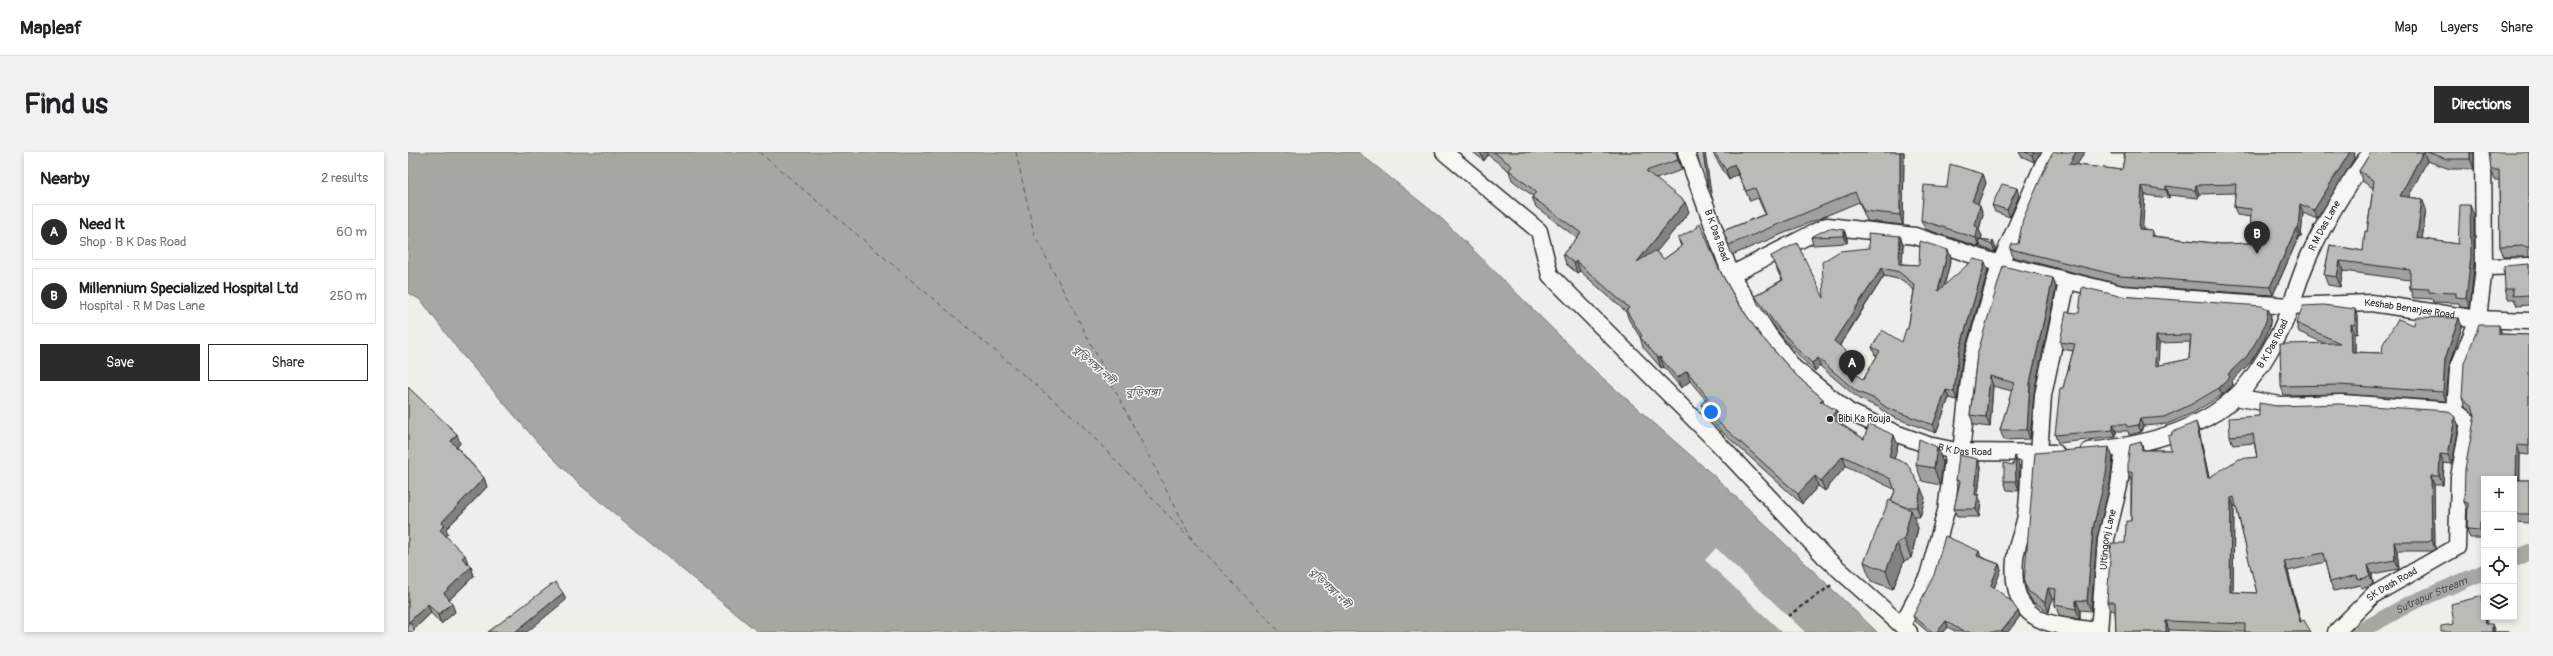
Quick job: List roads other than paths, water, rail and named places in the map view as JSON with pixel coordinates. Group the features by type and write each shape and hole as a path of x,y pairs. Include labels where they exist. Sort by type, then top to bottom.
{"street":[{"path":"1444,152 1487,186 1539,231 1550,276 1718,442 1845,575 1906,628 1928,576 1946,511 1958,451 1971,363 2000,264 2044,162 2053,152"},
{"name":"B K Das Road","path":"1686,152 1731,275 1768,334 1794,368 1849,412 1895,433 1928,445 1958,451 2034,454 2124,448 2195,424 2235,397 2275,343 2289,306"},
{"name":"R M Das Lane","path":"2289,306 2308,258 2327,219 2342,192 2371,152"},
{"path":"2235,397 2280,405 2342,403 2455,411 2458,369 2478,319 2484,267 2483,152"},
{"name":"Keshab Benarjee Road","path":"1731,275 1826,226 1915,236 2000,264 2067,282 2122,294 2289,306 2371,303 2478,319 2529,321"},
{"path":"2484,267 2529,266"},
{"path":"2067,282 2043,395 2026,515 2015,559 2015,590 2024,607 2038,619 2052,625 2099,632"},
{"name":"SK Dash Road","path":"2336,632 2373,595 2456,547 2459,477 2469,422 2455,411"},
{"name":"Ultingonj Lane","path":"2099,632 2106,539 2119,486 2124,448"}],"water":[{"name":"বুড়িগঙ্গা","path":"408,152 1358,152 1442,219 1597,373 1714,476 1877,632 758,632 579,484 539,444 459,351 421,300 408,293"}],"waterway":[{"name":"Sutrapur Stream","path":"2517,558 2529,552"},
{"name":"Sutrapur Stream","path":"2359,632 2409,604 2481,573"}],"place":[{"name":"Millennium Specialized Hospital Ltd","path":"2257,254"},
{"name":"Need It","path":"1852,383"},
{"name":"Bibi Ka Rouja","path":"1830,419"}],"water label":[{"name":"বুড়িগঙ্গা নদী","path":"1094,365"},
{"name":"বুড়িগঙ্গা নদী","path":"1330,588"}]}
